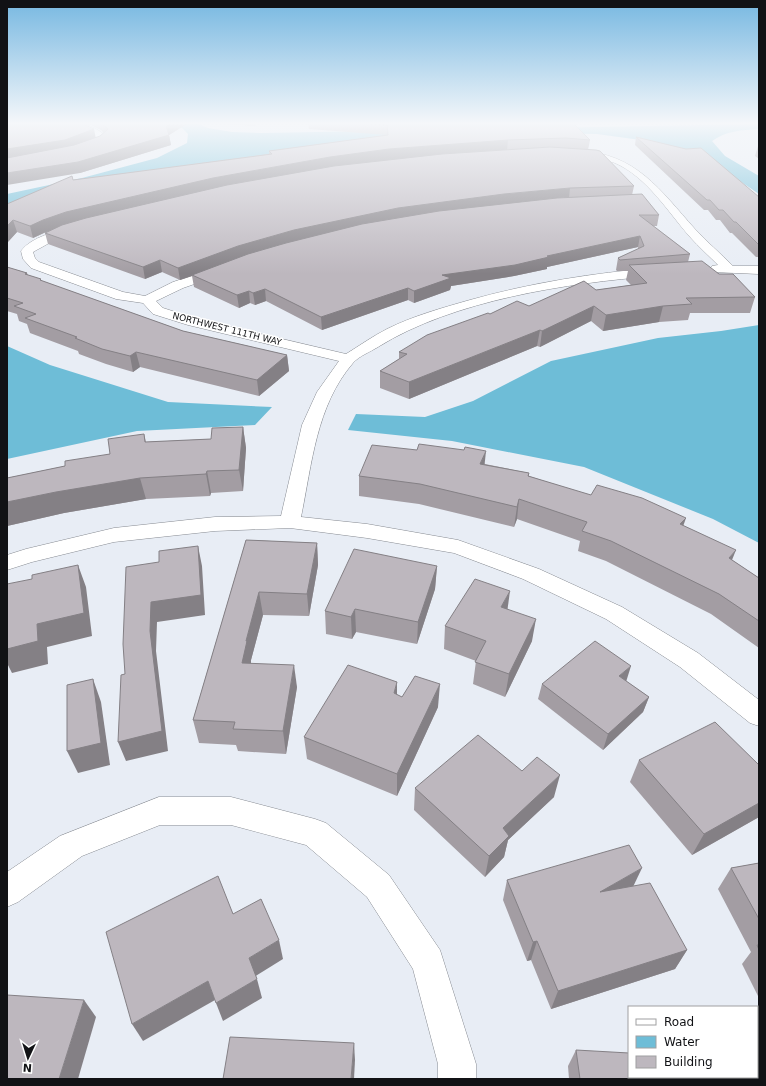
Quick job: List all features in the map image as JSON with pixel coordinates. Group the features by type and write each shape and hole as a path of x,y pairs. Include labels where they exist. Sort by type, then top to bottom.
{"street":[{"path":"636,173 664,199 696,237 729,269"},
{"path":"649,200 664,199"},
{"path":"85,226 43,240 27,251 29,259 35,265 121,296 147,300 178,285 226,268"},
{"path":"701,270 759,270"},
{"path":"290,522 311,425 325,392 348,359 392,332 445,311 503,295 595,278 672,271"},
{"name":"NORTHWEST 111TH WAY","path":"147,300 158,311 193,322 348,359"},
{"path":"7,563 26,556 114,534 214,524 290,522 367,531 458,548 531,574 614,613 689,660 759,715"},
{"path":"7,891 71,846 159,811 231,811 315,833 378,886 428,962 456,1064 457,1079"}],"water":[{"path":"102,173 255,173 7,207 7,194"},
{"path":"727,173 753,173 759,176 759,194"},
{"path":"759,325 759,543 713,519 584,467 452,441 348,430 356,414 425,417 473,401 551,361 658,338"},
{"path":"7,346 50,365 168,402 272,407 255,425 137,431 7,459"}],"building":[{"path":"129,173 243,173 213,178 66,212 30,226 13,220 7,226 7,204 72,176 73,180"},
{"path":"296,173 621,173 634,186 570,188 504,194 398,208 294,230 238,246 178,268 160,260 143,267 45,233 62,225 86,218 227,185"},
{"path":"676,173 730,173 759,197 759,245 723,210 719,210 710,200 707,200"},
{"path":"642,194 659,215 639,215 690,254 620,260 618,258 644,246 640,236 547,256 549,257 515,265 442,275 451,278 414,291 408,288 321,317 265,289 253,293 249,291 237,295 192,275 248,254 362,224 439,211 557,198"},
{"path":"702,261 719,274 733,274 755,297 686,298 692,304 663,306 606,315 594,306 542,331 540,330 409,382 380,371 407,354 399,352 427,335 488,313 490,314 517,301 529,306 584,281 596,290 647,283 629,265"},
{"path":"7,267 183,331 287,355 257,380 136,352 130,356 102,349 75,338 77,337 25,318 36,314 14,306 23,303 7,298"},
{"path":"243,427 239,470 207,471 206,474 140,478 7,502 7,478 65,466 65,461 110,454 108,439 144,434 145,442 211,439 212,428"},
{"path":"419,444 464,450 465,447 486,451 480,464 529,473 528,476 591,495 597,485 642,498 686,518 680,524 736,550 729,558 759,578 759,621 719,594 611,541 582,531 587,522 519,499 517,507 420,484 359,476 372,445 417,450"},
{"path":"246,540 317,543 307,594 259,592 246,641 242,663 294,665 283,731 233,729 235,722 193,720"},
{"path":"198,546 201,595 151,602 150,631 162,731 118,742 121,675 125,674 123,644 126,567 159,562 159,551"},
{"path":"354,549 437,566 418,622 355,609 351,617 325,611"},
{"path":"78,565 84,613 37,624 38,641 7,649 7,584 32,579 32,575"},
{"path":"475,579 510,591 501,607 536,619 509,674 475,662 486,641 445,626"},
{"path":"595,641 631,666 619,676 649,697 608,734 542,684"},
{"path":"348,665 397,682 394,693 402,697 415,676 440,684 397,774 304,737"},
{"path":"93,679 101,743 67,751 67,685"},
{"path":"715,722 759,765 759,803 704,834 639,760"},
{"path":"478,735 522,771 537,757 560,775 503,828 509,836 489,856 415,788"},
{"path":"629,845 642,868 600,892 650,883 687,950 558,991 537,941 533,942 507,880"},
{"path":"759,863 759,919 731,868"},
{"path":"218,876 233,914 261,899 279,940 249,958 257,979 216,1003 208,981 132,1024 106,932"},
{"path":"7,995 84,1000 59,1079 7,1079"},
{"path":"230,1037 354,1043 351,1079 223,1079"},
{"path":"576,1050 628,1053 628,1078 705,1078 705,1079 580,1079"}]}
